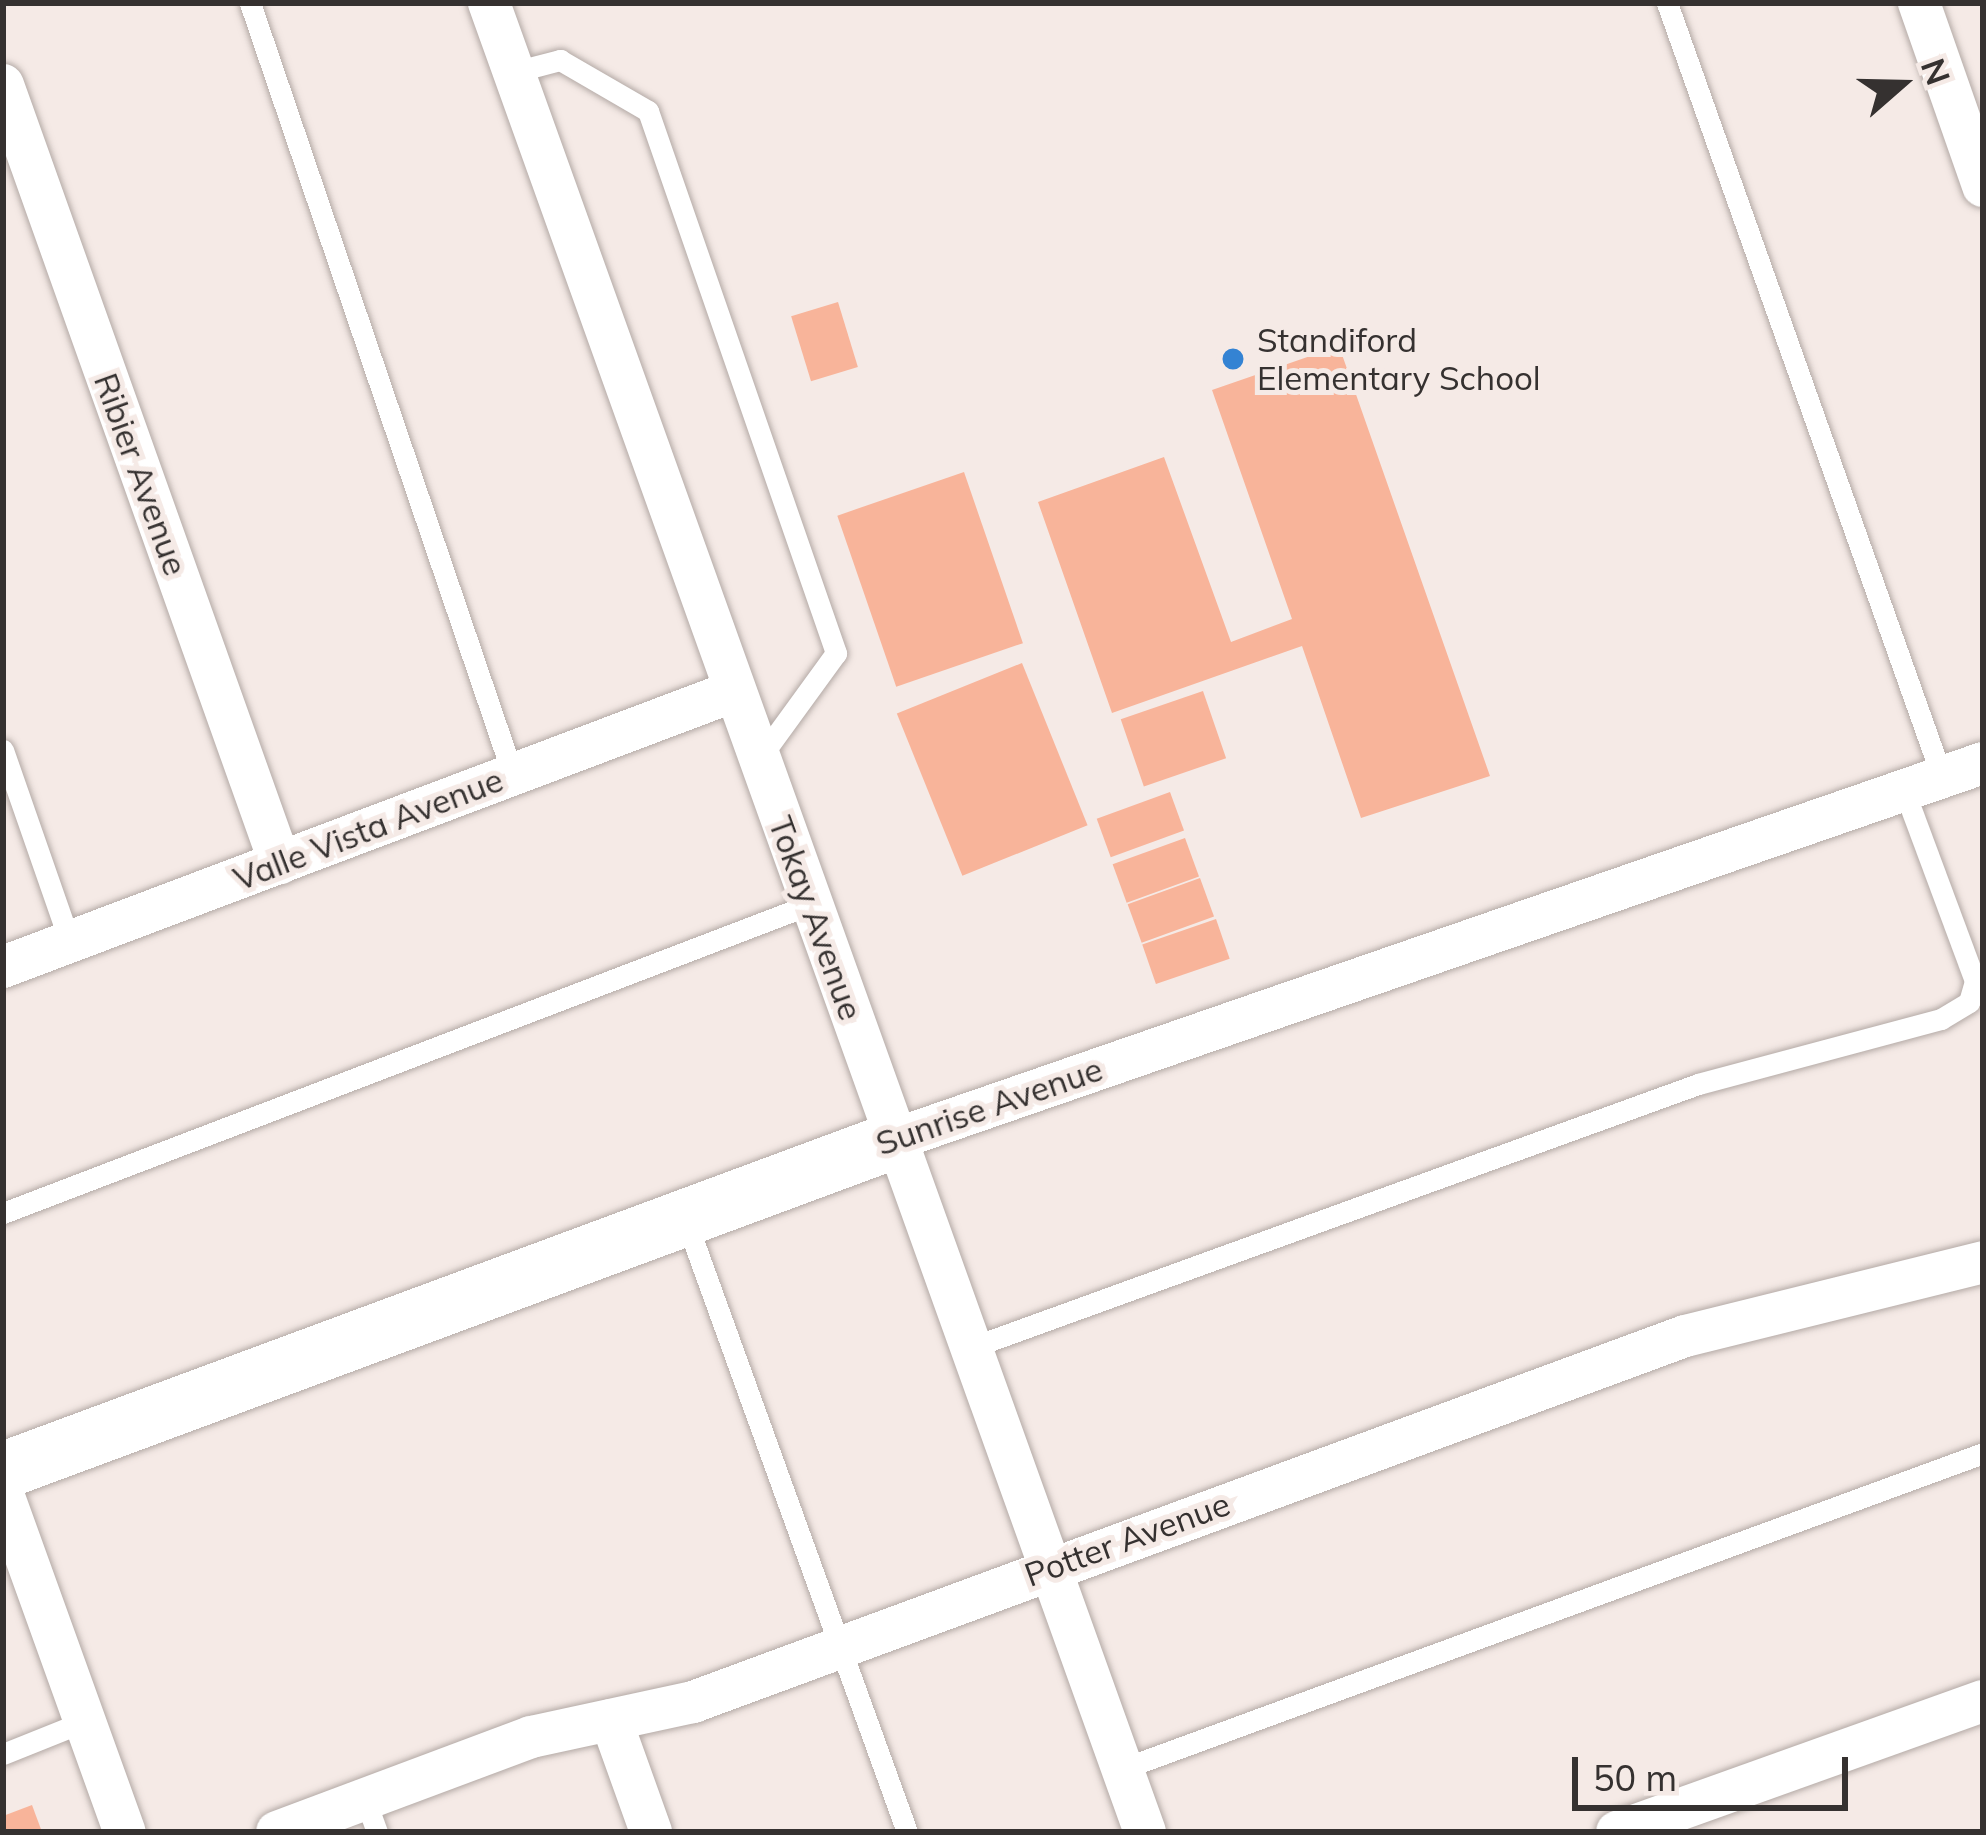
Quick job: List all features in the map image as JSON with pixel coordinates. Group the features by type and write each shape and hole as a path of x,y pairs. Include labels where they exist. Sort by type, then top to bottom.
{"street":[{"name":"Tokay Avenue","path":"489,3 1145,1832"},
{"path":"1919,3 1983,186"},
{"name":"Ribier Avenue","path":"3,85 280,862"},
{"name":"Valle Vista Avenue","path":"3,967 734,692"},
{"name":"Sunrise Avenue","path":"3,1470 683,1213 1983,763"},
{"name":"Potter Avenue","path":"278,1832 371,1816 610,1720 842,1646 1685,1336 1983,1262"},
{"path":"3,1494 125,1832"},
{"path":"1617,1832 1983,1701"},
{"path":"610,1720 651,1832"}],"lane":[{"path":"250,3 513,775"},
{"path":"970,1348 1698,1084 1941,1019 1969,1002 1975,981 1923,783 1667,3"},
{"path":"514,72 560,60 648,111 836,653 758,760"},
{"path":"3,750 70,942"},
{"path":"3,1214 811,904"},
{"path":"683,1213 907,1832"},
{"path":"1122,1769 1983,1453"},
{"path":"3,1754 85,1721"}],"building":[{"path":"838,302 858,367 811,381 791,316"},
{"path":"1339,346 1490,776 1361,818 1302,646 1112,713 1038,502 1164,457 1231,642 1292,619 1212,390"},
{"path":"964,472 1023,643 896,687 837,516"},
{"path":"1022,663 1088,825 962,876 897,714"},
{"path":"1203,691 1226,758 1144,786 1121,719"},
{"path":"1170,792 1184,831 1111,857 1097,819"},
{"path":"1185,838 1199,877 1127,903 1113,864"},
{"path":"1200,878 1214,917 1142,943 1128,904"},
{"path":"1216,919 1230,959 1156,984 1142,944"},
{"path":"32,1805 42,1832 3,1832 3,1816"}],"place":[{"name":"Standiford Elementary School","path":"1233,359"}]}
